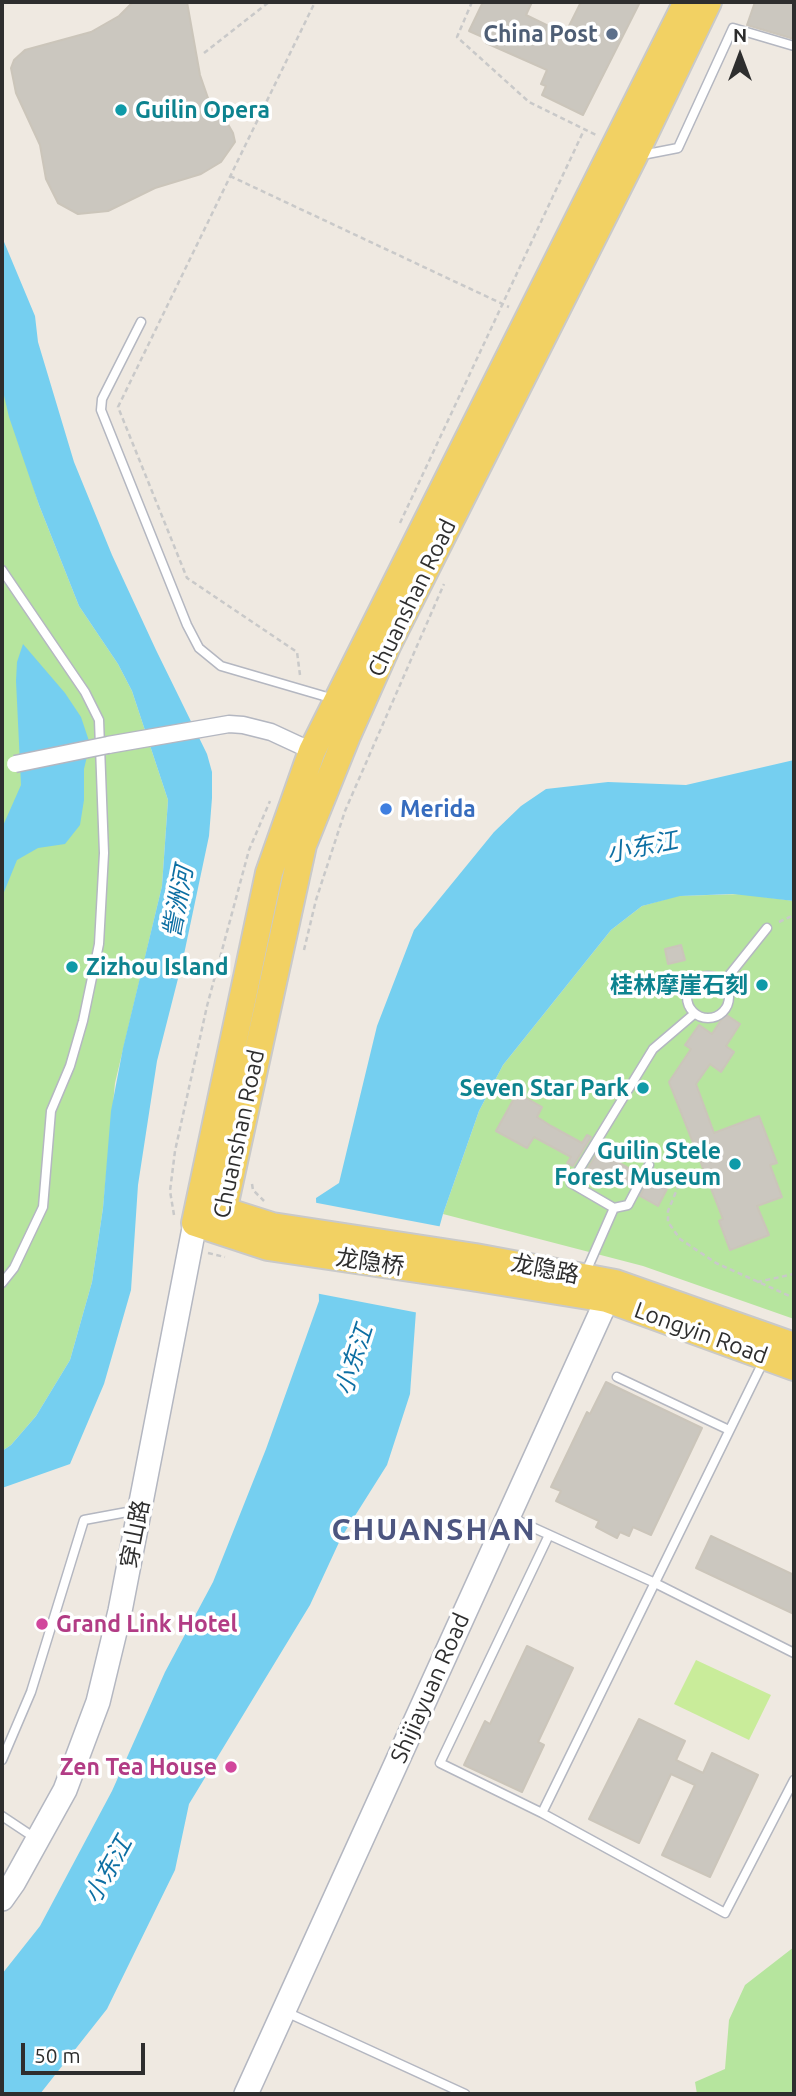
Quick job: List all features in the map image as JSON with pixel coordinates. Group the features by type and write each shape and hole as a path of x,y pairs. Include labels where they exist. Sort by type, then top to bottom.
{"main road":[{"name":"Chuanshan Road","path":"209,1217 303,845 346,736 625,150 687,2"},
{"name":"Chuanshan Road","path":"209,1217 269,873 312,751 529,316 708,2"},
{"path":"209,1217 270,1226"},
{"name":"龙隐桥","path":"270,1226 473,1267"},
{"name":"龙隐路","path":"473,1267 583,1276 611,1291"},
{"name":"龙隐路","path":"473,1267 611,1291"},
{"name":"Longyin Road","path":"611,1291 778,1347 794,1367"}],"street":[{"path":"8,765 229,724 256,726 312,751"},
{"name":"穿山路","path":"2,1899 65,1790 98,1702 120,1611 140,1509 209,1217"},
{"name":"Shijiayuan Road","path":"246,2094 611,1291"}],"lane":[{"path":"625,150 678,148 733,28 794,46"},
{"path":"141,322 102,399 101,410 187,625 200,648 221,666 337,700"},
{"path":"2,570 86,692 99,720 104,853 99,944 83,1021 70,1066 51,1111 43,1207 14,1268 2,1283"},
{"path":"723,983 766,928"},
{"path":"704,976 718,978 723,983 729,995 729,1003 721,1014 708,1019 694,1014 686,997 691,983 704,976"},
{"path":"649,1165 628,1205 614,1208 571,1183 653,1049 694,1014"},
{"path":"583,1276 614,1208"},
{"path":"542,1813 729,1430 778,1347"},
{"path":"617,1377 729,1430"},
{"path":"2,1760 30,1692 84,1520 140,1509"},
{"path":"508,1516 654,1583 794,1653"},
{"path":"549,1535 440,1763 542,1813 726,1913 794,1780"},
{"path":"2,1816 38,1840"},
{"path":"283,2010 466,2094"}],"path":[{"path":"204,53 269,2"},
{"path":"301,689 298,652 187,578 118,407 315,2"},
{"path":"472,2 457,37 529,102 625,150"},
{"path":"230,176 529,316"},
{"path":"303,954 316,900 345,811 444,584"},
{"path":"766,928 794,915"},
{"path":"599,1137 680,1182 668,1211 668,1222 680,1239 716,1263 794,1298"},
{"path":"251,1180 253,1190 264,1201 270,1226"},
{"path":"757,1282 794,1274"}],"green space":[{"name":"Zizhou Island","path":"2,387 39,505 79,606 118,664 132,691 168,800 162,886 115,1083 103,1208 92,1282 70,1360 36,1416 11,1445 2,1451"},
{"name":"Seven Star Park","path":"743,894 794,901 794,1319 643,1266 443,1214 479,1111 503,1065 611,930 642,906 677,896"},
{"path":"696,1660 771,1695 749,1740 674,1704"},
{"path":"794,1947 794,2094 697,2094 695,2082 725,2069 729,2020 745,1985"}],"water":[{"name":"訾洲河","path":"2,237 35,316 38,342 74,462 112,555 207,754 212,772 212,798 209,836 183,959 157,1061 138,1185 131,1290 104,1384 70,1464 2,1488 2,1451 11,1445 36,1416 70,1360 92,1282 103,1208 111,1111 123,1048 162,886 168,800 132,691 118,664 79,606 39,505 9,417 2,387"},
{"path":"23,644 65,693 81,717 90,744 84,769 84,800 80,825 65,844 38,848 17,860 2,897 2,828 21,785 16,681 17,662"},
{"name":"小东江","path":"794,760 794,901 733,894 680,896 642,906 611,930 503,1065 479,1111 443,1214 416,1311 410,1394 387,1465 341,1538 310,1605 189,1804 175,1870 107,2009 40,2094 2,2094 2,1974 40,1926 112,1791 165,1672 213,1582 266,1449 319,1301 316,1198 339,1183 377,1026 414,930 494,832 521,806 546,789 608,782 686,785"}],"pier":[{"path":"312,1202 443,1227 419,1313 315,1293"}],"building":[{"name":"Guilin Opera","path":"133,2 187,2 200,75 209,101 225,119 235,142 221,162 201,174 155,188 108,211 78,214 58,203 46,179 40,145 16,93 11,68 14,60 25,50 91,32 119,16"},
{"path":"483,2 532,2 526,15 565,34 581,2 640,2 583,115 542,95 546,86 541,84 547,70 486,43 487,39 469,31"},
{"path":"755,2 794,2 794,39 747,25"},
{"path":"681,945 685,960 668,964 665,949"},
{"path":"725,1014 740,1024 726,1046 734,1052 721,1072 710,1064 696,1084 714,1133 759,1116 777,1163 770,1165 782,1197 757,1206 769,1235 730,1250 719,1221 723,1219 669,1082 691,1049 685,1045 699,1025 712,1034"},
{"path":"517,1093 542,1107 537,1117 551,1126 582,1143 587,1135 591,1137 573,1166 567,1163 571,1157 534,1137 527,1148 496,1131"},
{"path":"603,1144 617,1151 613,1159 637,1173 631,1186 605,1172 600,1181 585,1173"},
{"path":"649,1179 667,1189 658,1206 640,1196"},
{"path":"606,1382 702,1428 651,1535 633,1527 629,1536 620,1532 617,1538 596,1527 599,1521 556,1501 561,1491 551,1487 587,1412 590,1414"},
{"path":"711,1536 794,1575 794,1614 696,1568"},
{"path":"527,1646 573,1668 538,1742 544,1745 522,1792 464,1765 485,1721 490,1724"},
{"path":"639,1719 685,1741 676,1760 703,1773 712,1753 758,1775 710,1877 662,1855 695,1785 671,1774 639,1843 589,1819"}],"place":[{"name":"China Post","path":"612,34"},
{"name":"Guilin Opera","path":"121,110"},
{"name":"Merida","path":"386,809"},
{"name":"Zizhou Island","path":"72,967"},
{"name":"桂林摩崖石刻","path":"762,985"},
{"name":"Seven Star Park","path":"643,1088"},
{"name":"Guilin Stele Forest Museum","path":"735,1164"},
{"name":"Grand Link Hotel","path":"42,1624"},
{"name":"Zen Tea House","path":"231,1767"}],"district":[{"name":"CHUANSHAN","path":"434,1530"}]}
